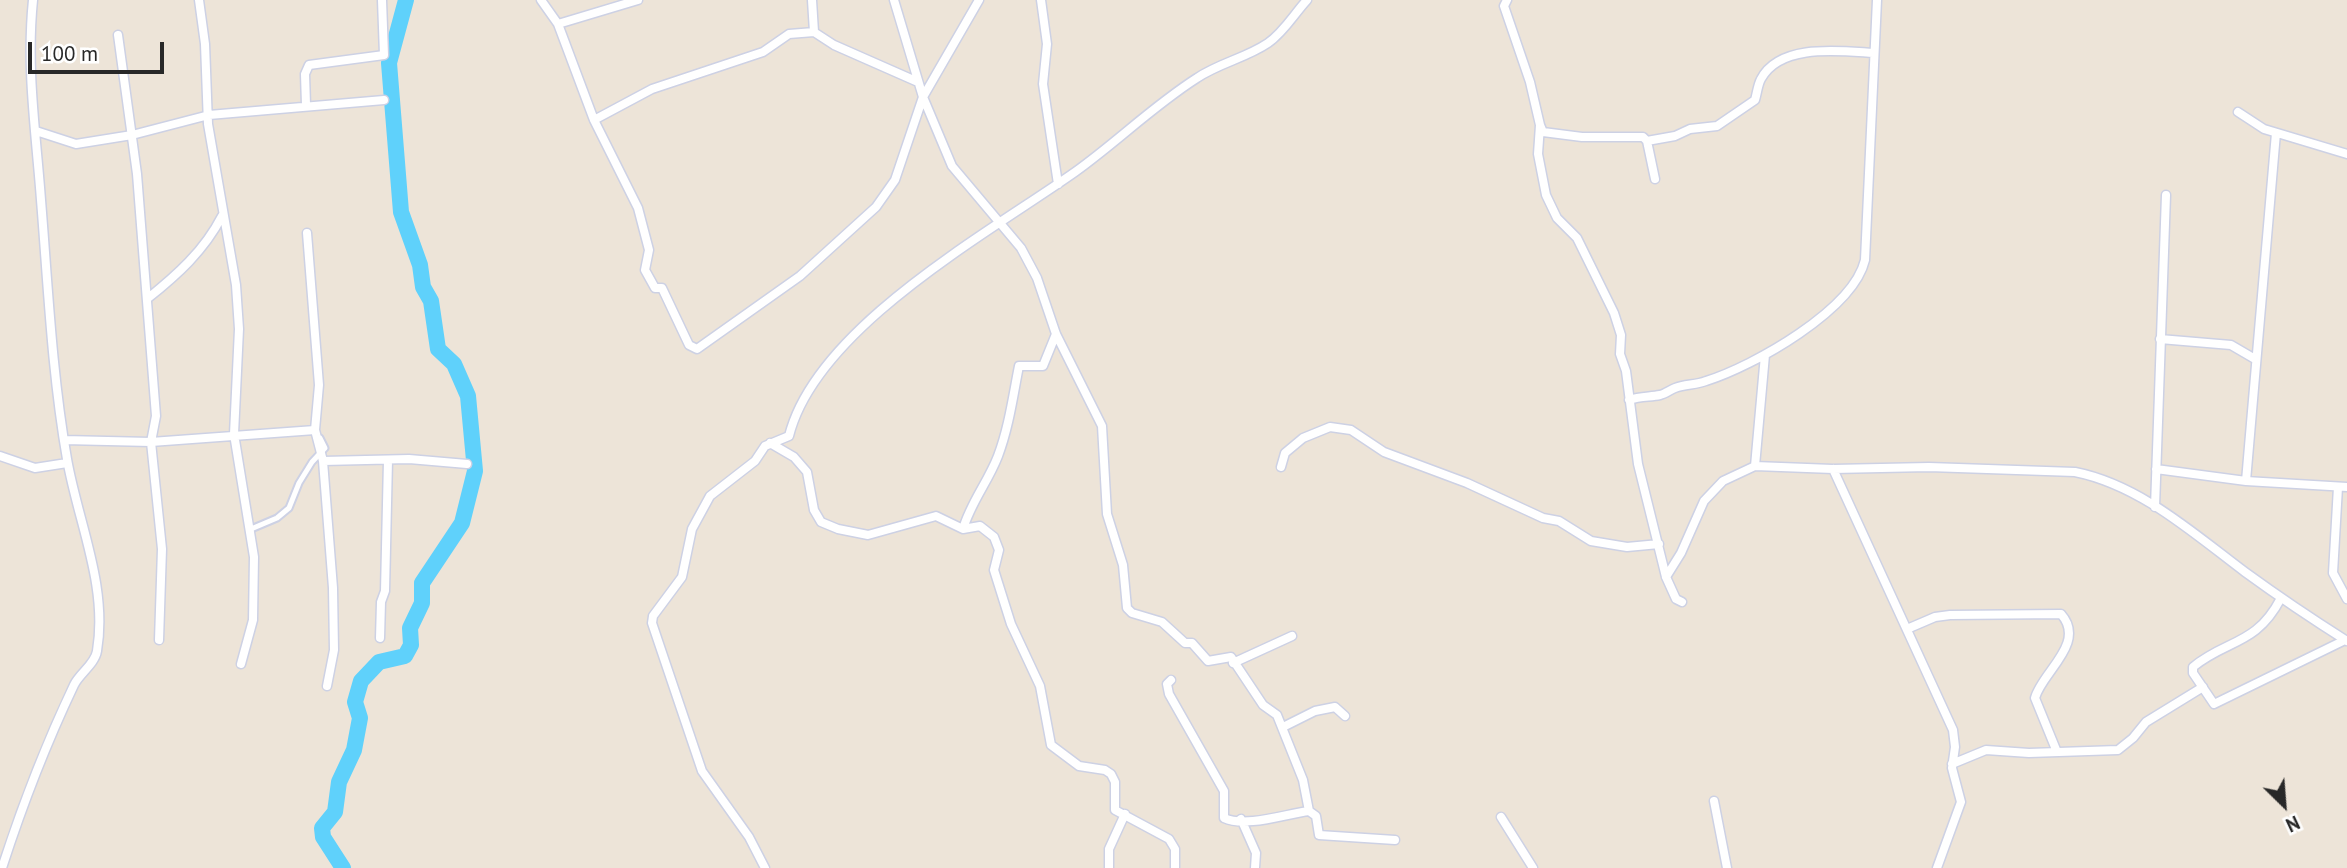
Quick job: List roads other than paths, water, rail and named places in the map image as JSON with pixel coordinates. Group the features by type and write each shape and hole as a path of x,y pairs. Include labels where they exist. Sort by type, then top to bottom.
{"street":[{"path":"2,868 17,822 75,682 97,655 101,607 67,463 51,332 36,131 29,94 29,38 33,0"},
{"path":"199,0 205,44 209,115 222,216 236,285 239,329 234,434 251,529 253,620 241,664"},
{"path":"306,105 305,74 309,65 384,55 382,0"},
{"path":"541,0 558,24 594,120 638,208 649,250 645,270 654,288 662,288 689,345 696,349 800,276 877,207 895,180 923,97 979,0"},
{"path":"558,24 638,0"},
{"path":"812,0 814,32"},
{"path":"894,0 923,97 952,166 976,197 1002,221 1021,248 1037,278 1056,334 1102,426 1107,514 1123,565 1127,608 1132,613 1162,622 1185,643 1192,643 1208,661 1228,656 1263,705 1277,715 1303,780 1309,811 1316,816 1317,832 1322,836 1395,840"},
{"path":"1041,0 1047,44 1043,84 1058,184"},
{"path":"765,868 749,836 702,771 652,623 653,616 682,578 692,529 710,496 755,461 770,443 789,436 794,414 817,375 890,301 1058,184 1101,152 1133,123 1197,78 1274,38 1307,0"},
{"path":"1507,0 1504,6 1530,82 1539,125 1538,154 1546,195 1558,218 1577,238 1614,313 1621,335 1620,354 1626,371 1632,436 1666,577 1676,599 1682,602"},
{"path":"1629,400 1647,394 1658,396 1673,388 1706,381 1765,355 1839,300 1863,269 1873,131 1873,53 1877,0"},
{"path":"594,120 652,89 763,52 789,34 814,32 834,45 918,82"},
{"path":"118,36 132,135 156,416 151,442 162,549 159,640"},
{"path":"1647,141 1675,136 1690,129 1717,126 1755,100 1761,79 1774,64 1795,55 1816,52 1873,53"},
{"path":"36,131 76,144 132,135 209,115 261,113 306,105 384,100"},
{"path":"2238,112 2276,133 2347,153"},
{"path":"1539,125 1543,132 1582,137 1643,137 1647,141 1655,179"},
{"path":"2246,481 2276,133"},
{"path":"2155,507 2166,195"},
{"path":"147,299 175,277 200,250 222,216"},
{"path":"307,233 319,385 315,430 323,461 334,625 334,650 327,686"},
{"path":"963,528 971,504 987,483 1007,431 1019,366 1043,366 1056,334"},
{"path":"2160,339 2231,345 2255,359"},
{"path":"1755,466 1765,355"},
{"path":"1281,467 1285,453 1303,438 1331,427 1351,430 1384,452 1467,483 1543,518 1559,521 1591,541 1627,547 1658,544"},
{"path":"64,440 151,442 315,430"},
{"path":"251,529 276,518 289,508 299,484 325,448 315,430"},
{"path":"770,443 794,457 807,471 814,510 821,522 838,529 868,535 936,516 963,528 980,526 995,537 999,550 994,570 1011,624 1041,686 1051,745 1079,766 1105,770 1111,774 1115,782 1115,810 1174,844 1175,868"},
{"path":"0,456 36,468 67,463"},
{"path":"323,461 388,460 467,464"},
{"path":"380,638 381,602 385,591 388,460"},
{"path":"1666,577 1681,553 1704,501 1723,481 1755,466 1833,469 1929,467 2075,472 2110,482 2155,507 2281,598 2346,641 2220,704 2213,703 2193,667 2250,635 2267,620 2281,598"},
{"path":"1833,469 1953,730 1955,747 1952,764 1961,802 1937,868"},
{"path":"2156,469 2246,481 2342,487 2333,573 2347,600"},
{"path":"1907,629 1935,617 1951,615 2061,614 2068,624 2067,644 2035,698 2057,752"},
{"path":"1233,663 1292,636"},
{"path":"1171,680 1167,684 1169,694 1224,791 1224,818 1233,821 1273,819 1309,811"},
{"path":"1952,764 1982,750 2118,750 2133,738 2146,722 2203,687"},
{"path":"1283,727 1326,707 1335,707 1345,716"},
{"path":"1714,801 1727,868"},
{"path":"1109,868 1109,849 1125,814"},
{"path":"1501,817 1533,868"},
{"path":"1241,819 1256,853 1255,868"}],"waterway":[{"path":"343,868 323,837 322,828 335,812 339,782 354,750 360,718 355,702 361,681 379,662 405,656 411,645 410,628 422,603 422,583 462,523 475,471 468,396 454,364 438,349 431,301 423,287 420,265 401,212 389,63 406,0"}]}
